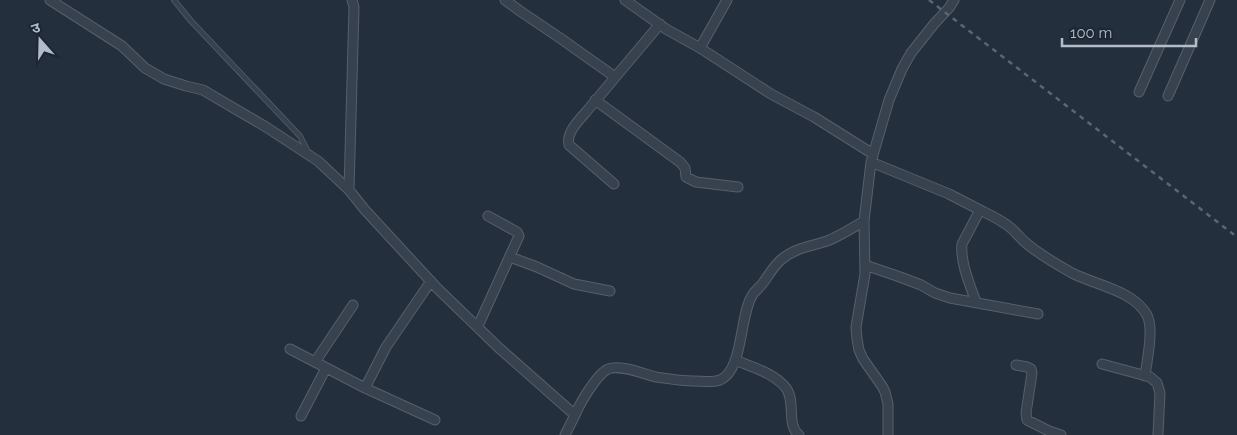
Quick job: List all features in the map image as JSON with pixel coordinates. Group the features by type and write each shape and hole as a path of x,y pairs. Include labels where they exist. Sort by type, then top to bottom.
{"street":[{"path":"50,0 122,46 145,68 164,80 203,90 266,127 318,161 349,190 365,210 431,281 499,348 575,415"},
{"path":"349,190 354,8 352,0"},
{"path":"505,0 615,78"},
{"path":"625,0 771,94 814,117 872,158 949,194 1007,225 1044,257 1073,274 1114,289 1132,299 1146,314 1150,326 1145,376"},
{"path":"700,48 727,0"},
{"path":"888,435 888,404 882,386 859,350 856,327 865,265 864,220 872,158 889,100 902,69 911,53 954,0"},
{"path":"1139,92 1180,0"},
{"path":"1168,96 1210,0"},
{"path":"614,184 569,145 569,136 595,100 660,24"},
{"path":"595,100 680,162 685,168 685,174 689,179 696,182 738,186"},
{"path":"976,302 968,280 961,249 980,210"},
{"path":"478,326 518,240 519,234 488,216"},
{"path":"565,435 581,402 595,382 610,368 624,369 682,381 713,382 722,379 730,372 735,360 748,304 753,294 780,260 795,251 841,234 864,220"},
{"path":"510,257 574,284 610,291"},
{"path":"865,265 950,298 1038,314"},
{"path":"365,388 386,347 431,281"},
{"path":"315,362 353,305"},
{"path":"290,349 365,388 436,420"},
{"path":"735,360 762,370 778,380 787,389 791,398 793,426 799,435"},
{"path":"1102,364 1154,380 1160,393 1158,435"},
{"path":"1016,365 1027,367 1031,369 1032,373 1026,414 1027,420 1061,435"},
{"path":"301,416 326,368"}],"lane":[{"path":"174,0 191,21 300,136 309,155"}],"railway":[{"path":"929,0 1237,237"}]}
